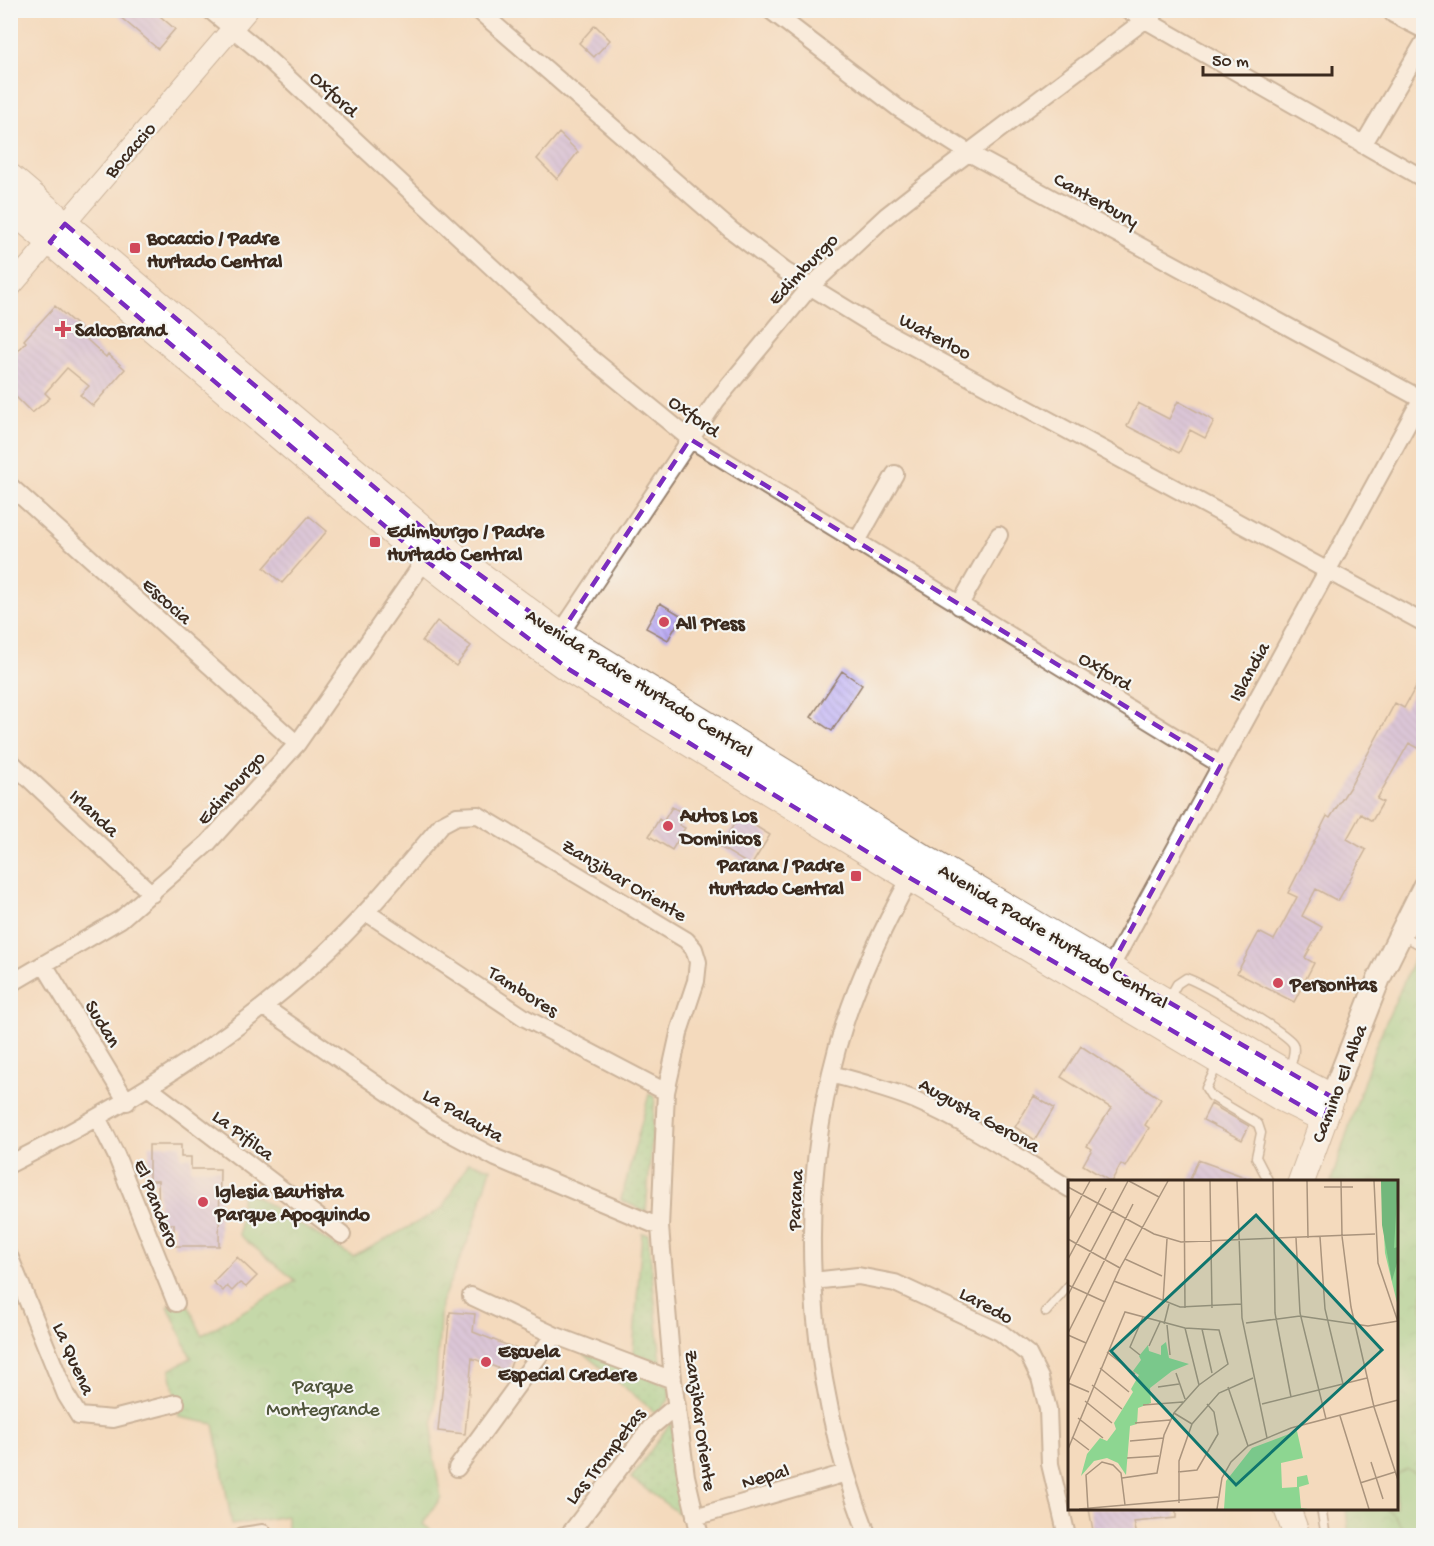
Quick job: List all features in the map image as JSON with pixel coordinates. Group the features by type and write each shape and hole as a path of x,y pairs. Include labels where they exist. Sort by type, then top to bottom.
{"main road":[{"name":"Avenida Padre Hurtado Central","path":"10,177 58,233 425,560 510,627 570,670 910,878 1283,1099 1328,1108"},
{"name":"Avenida Padre Hurtado Central","path":"10,208 58,233 460,560 560,634 1288,1074 1328,1108"},
{"name":"Camino El Alba","path":"1302,1180 1328,1108 1400,933 1424,887"},
{"path":"1287,1510 1297,1536"}],"street":[{"name":"Oxford","path":"210,10 256,48 588,356 690,439 1221,765"},
{"name":"Bocaccio","path":"10,288 248,10"},
{"name":"Waterloo","path":"478,10 701,206 761,254 810,287 873,325 1424,623"},
{"name":"Canterbury","path":"770,10 898,108 969,153 1422,396"},
{"path":"1128,10 1151,15 1424,179"},
{"path":"1393,14 1424,30"},
{"name":"Edimburgo","path":"560,634 690,439 744,364 810,287 886,216 1151,15"},
{"path":"1364,145 1424,42"},
{"name":"Islandia","path":"1110,968 1422,396"},
{"path":"856,543 895,474"},
{"name":"Escocia","path":"10,486 297,744"},
{"path":"959,606 999,535"},
{"name":"Edimburgo","path":"10,984 45,966 121,919 208,843 297,744 425,560"},
{"name":"Irlanda","path":"10,761 152,894"},
{"name":"Zanzibar Oriente","path":"10,1164 127,1102 264,1007 318,960 366,912 442,824 457,816 478,815 686,940 694,949 698,962 696,981 680,1029 666,1092 660,1227 673,1380 686,1476 700,1536"},
{"name":"Parana","path":"868,1536 846,1473 821,1359 813,1281 816,1177 831,1074 844,1023 860,981 910,878"},
{"name":"Tambores","path":"366,912 525,1018 666,1092"},
{"name":"Sudan","path":"45,966 127,1102"},
{"name":"La Palauta","path":"264,1007 435,1125 496,1158 660,1227"},
{"name":"Augusta Gerona","path":"831,1074 886,1089 917,1101 969,1127 1068,1189"},
{"name":"La Pifilca","path":"149,1088 342,1235"},
{"name":"El Pandero","path":"98,1119 116,1155 176,1303"},
{"name":"La Quena","path":"10,1258 66,1395 79,1416 112,1419 176,1403"},
{"name":"Laredo","path":"813,1281 858,1276 895,1282 1000,1332 1028,1354 1040,1378 1048,1409 1050,1464 1067,1536"},
{"path":"471,1296 554,1335 673,1380"},
{"path":"457,1468 554,1335"},
{"name":"Las Trompetas","path":"568,1536 651,1427 677,1405"},
{"name":"Nepal","path":"695,1517 846,1473"},
{"path":"243,1536 263,1533"}],"lane":[{"path":"1400,933 1424,947"},
{"path":"1220,1061 1206,1088 1211,1096 1258,1124 1261,1133 1256,1157 1268,1180"},
{"path":"1046,1312 1068,1286"},
{"path":"1322,1510 1326,1536"}],"highlighted area":[{"path":"65,224 460,560 560,634 690,439 1221,765 1110,968 1332,1097 1324,1119 910,878 570,670 425,560 50,242"}],"green space":[{"path":"1423,938 1423,1535 1349,1535 1346,1510 1398,1510 1398,1180 1332,1180 1375,1047"},
{"path":"649,1094 655,1097 646,1212 621,1200"},
{"name":"Parque Montegrande","path":"469,1162 491,1168 472,1231 441,1303 432,1447 441,1497 423,1524 437,1535 287,1535 287,1516 232,1525 214,1424 179,1417 170,1370 191,1358 168,1306 186,1300 202,1335 296,1281 239,1235 242,1188 353,1257 442,1209"},
{"path":"642,1233 648,1234 661,1362 633,1353"},
{"path":"578,1349 670,1387 669,1400 657,1414"},
{"path":"671,1422 685,1518 631,1478"},
{"path":"1407,1469 1423,1477 1423,1535 1406,1535 1394,1515 1387,1510 1398,1510 1398,1474"}],"building":[{"path":"112,10 153,10 175,29 158,49"},
{"path":"595,25 610,40 594,57 579,43"},
{"path":"559,133 578,152 557,179 537,159"},
{"path":"55,306 82,330 80,333 106,357 108,354 125,369 93,406 80,395 89,386 67,368 45,393 50,398 32,413 10,391 10,360 26,342 24,340"},
{"path":"1178,401 1214,421 1205,438 1190,430 1179,453 1127,426 1138,403 1169,419"},
{"path":"309,516 327,531 282,583 264,568"},
{"name":"All Press","path":"660,603 682,616 668,640 646,628"},
{"path":"437,621 471,646 456,666 422,641"},
{"path":"842,671 862,685 832,731 811,717"},
{"path":"1424,672 1424,751 1409,743 1377,799 1383,802 1372,821 1361,814 1347,839 1366,850 1338,901 1316,889 1302,916 1322,927 1305,958 1314,963 1294,1002 1237,973 1259,932 1274,940 1297,897 1288,893 1327,816 1330,818 1351,785 1395,703 1404,708"},
{"name":"Autos Los Dominicos","path":"672,807 685,814 679,825 685,828 672,850 649,836 659,819 663,822"},
{"path":"739,816 770,835 751,866 720,847"},
{"path":"1081,1046 1161,1099 1145,1125 1149,1128 1125,1167 1121,1164 1112,1180 1108,1180 1083,1165 1092,1149 1087,1146 1111,1108 1061,1077"},
{"path":"1034,1096 1054,1108 1035,1140 1015,1127"},
{"path":"1211,1104 1249,1126 1242,1140 1203,1120"},
{"name":"Iglesia Bautista Parque Apoquindo","path":"149,1145 181,1145 181,1157 191,1157 191,1169 220,1169 219,1246 174,1246 174,1224 159,1224 158,1181 149,1181"},
{"path":"1198,1160 1253,1180 1190,1180"},
{"path":"237,1257 257,1276 246,1287 240,1283 232,1291 227,1286 223,1291 213,1282"},
{"path":"450,1312 475,1314 473,1332 517,1349 508,1372 472,1358 465,1434 438,1431"},
{"path":"1089,1510 1176,1510 1176,1518 1134,1522 1137,1536 1094,1536"}],"place":[{"name":"Bocaccio / Padre Hurtado Central","path":"135,248"},
{"name":"SalcoBrand","path":"63,329"},
{"name":"Edimburgo / Padre Hurtado Central","path":"375,542"},
{"name":"All Press","path":"664,622"},
{"name":"Autos Los Dominicos","path":"668,826"},
{"name":"Parana / Padre Hurtado Central","path":"856,876"},
{"name":"Personitas","path":"1278,983"},
{"name":"Iglesia Bautista Parque Apoquindo","path":"203,1202"},
{"name":"Escuela Especial Credere","path":"486,1362"}]}
